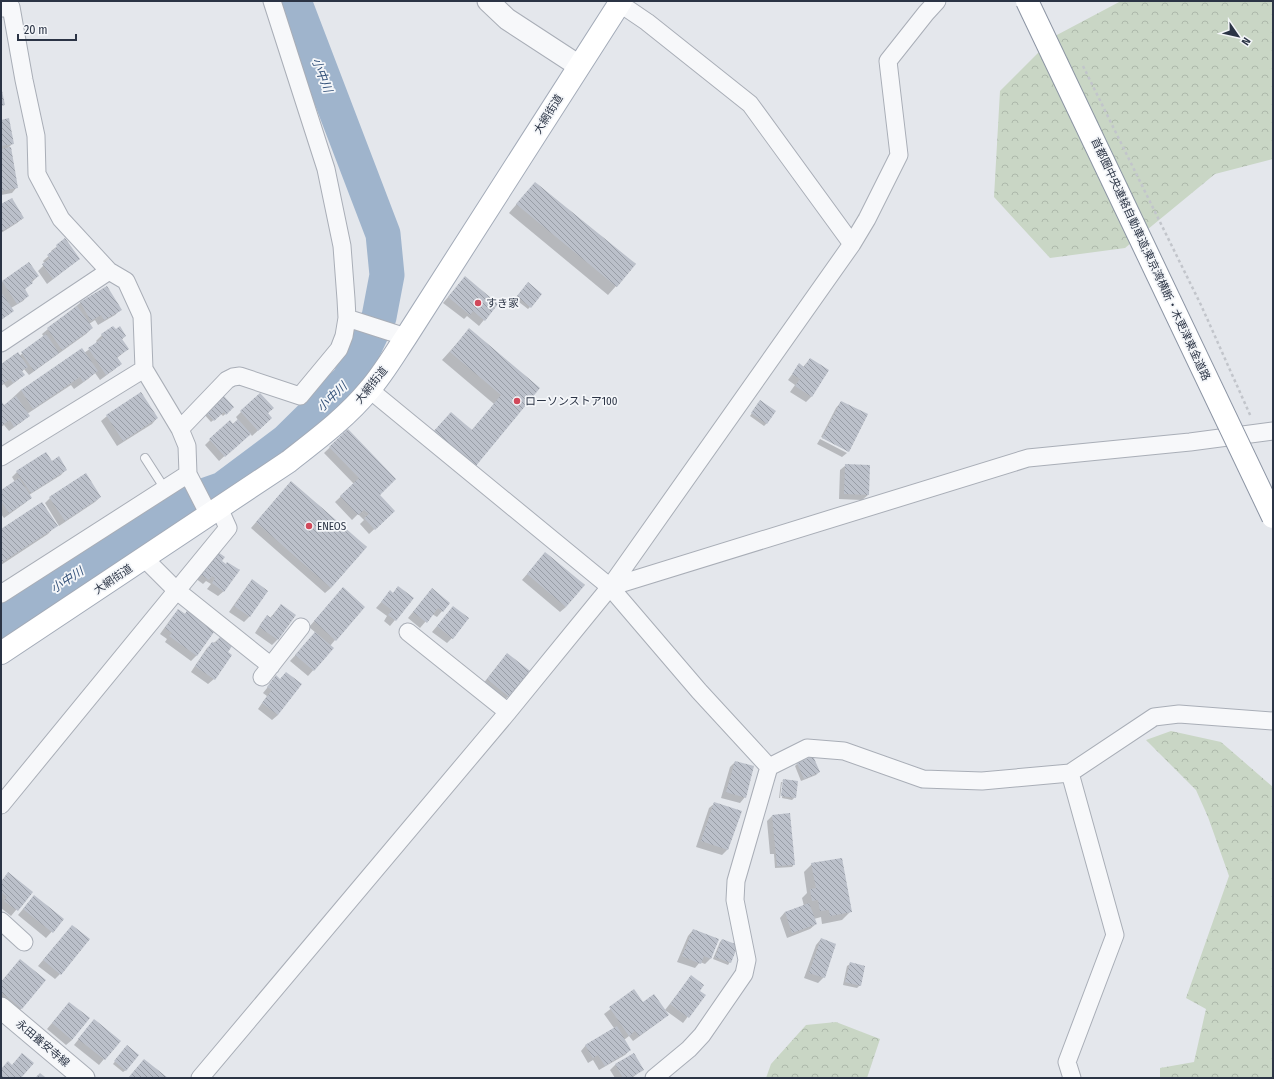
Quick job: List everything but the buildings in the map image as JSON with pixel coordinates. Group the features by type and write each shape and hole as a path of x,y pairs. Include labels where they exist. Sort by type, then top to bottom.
{"main road":[{"name":"首都圏中央連絡自動車道;東京湾横断・木更津東金道路","path":"1027,1 1273,517"},
{"name":"大網街道","path":"1,653 294,458 321,436 370,390 406,337 620,2"}],"street":[{"path":"180,429 227,380 233,377 240,376 300,396 339,349 344,336 347,318 342,246 326,169 272,1"},
{"path":"488,1 507,19 579,66"},
{"path":"200,1078 508,712 610,587 852,244 867,219 899,155 888,61 926,12 937,1"},
{"path":"620,2 750,104 852,244"},
{"path":"1,8 11,7 36,136 37,174 61,219 109,271 126,282 142,316 144,369 180,429 187,446 188,474 214,512 228,528 1,805"},
{"path":"1,343 109,271"},
{"path":"347,318 406,337"},
{"path":"1,457 144,369"},
{"path":"370,390 610,587 699,691 769,768"},
{"path":"610,587 1028,458 1190,442 1266,432"},
{"path":"1,594 188,474"},
{"path":"144,558 176,590 266,672 301,627"},
{"path":"408,632 508,712"},
{"path":"654,1078 689,1049 702,1035 744,974 747,960 735,900 736,881 769,768 807,748 844,751 923,778 982,781 1070,773 1154,717 1179,714 1273,721"},
{"path":"1070,773 1115,934 1067,1062 1072,1078"},
{"path":"1,921 24,942"},
{"name":"永田養安寺線","path":"1,1008 84,1078"}],"lane":[{"path":"145,458 165,489"}],"path":[{"path":"1082,64 1201,305 1266,432"}],"green space":[{"path":"1121,1 1273,1 1273,159 1215,174 1125,248 1050,258 994,197 1000,91 1055,36"},
{"path":"1171,731 1221,742 1273,787 1273,1078 1160,1078 1160,1068 1194,1062 1206,1009 1186,998 1229,876 1208,817 1196,790 1146,740"},
{"path":"836,1022 880,1039 867,1078 766,1078 771,1064 806,1025"}],"waterway":[{"name":"小中川","path":"1,623 183,503 223,489 287,441 349,380 379,317 387,275 383,234 294,1"}],"place":[{"name":"すき家","path":"478,303"},
{"name":"ローソンストア100","path":"517,401"},
{"name":"ENEOS","path":"309,526"}]}
